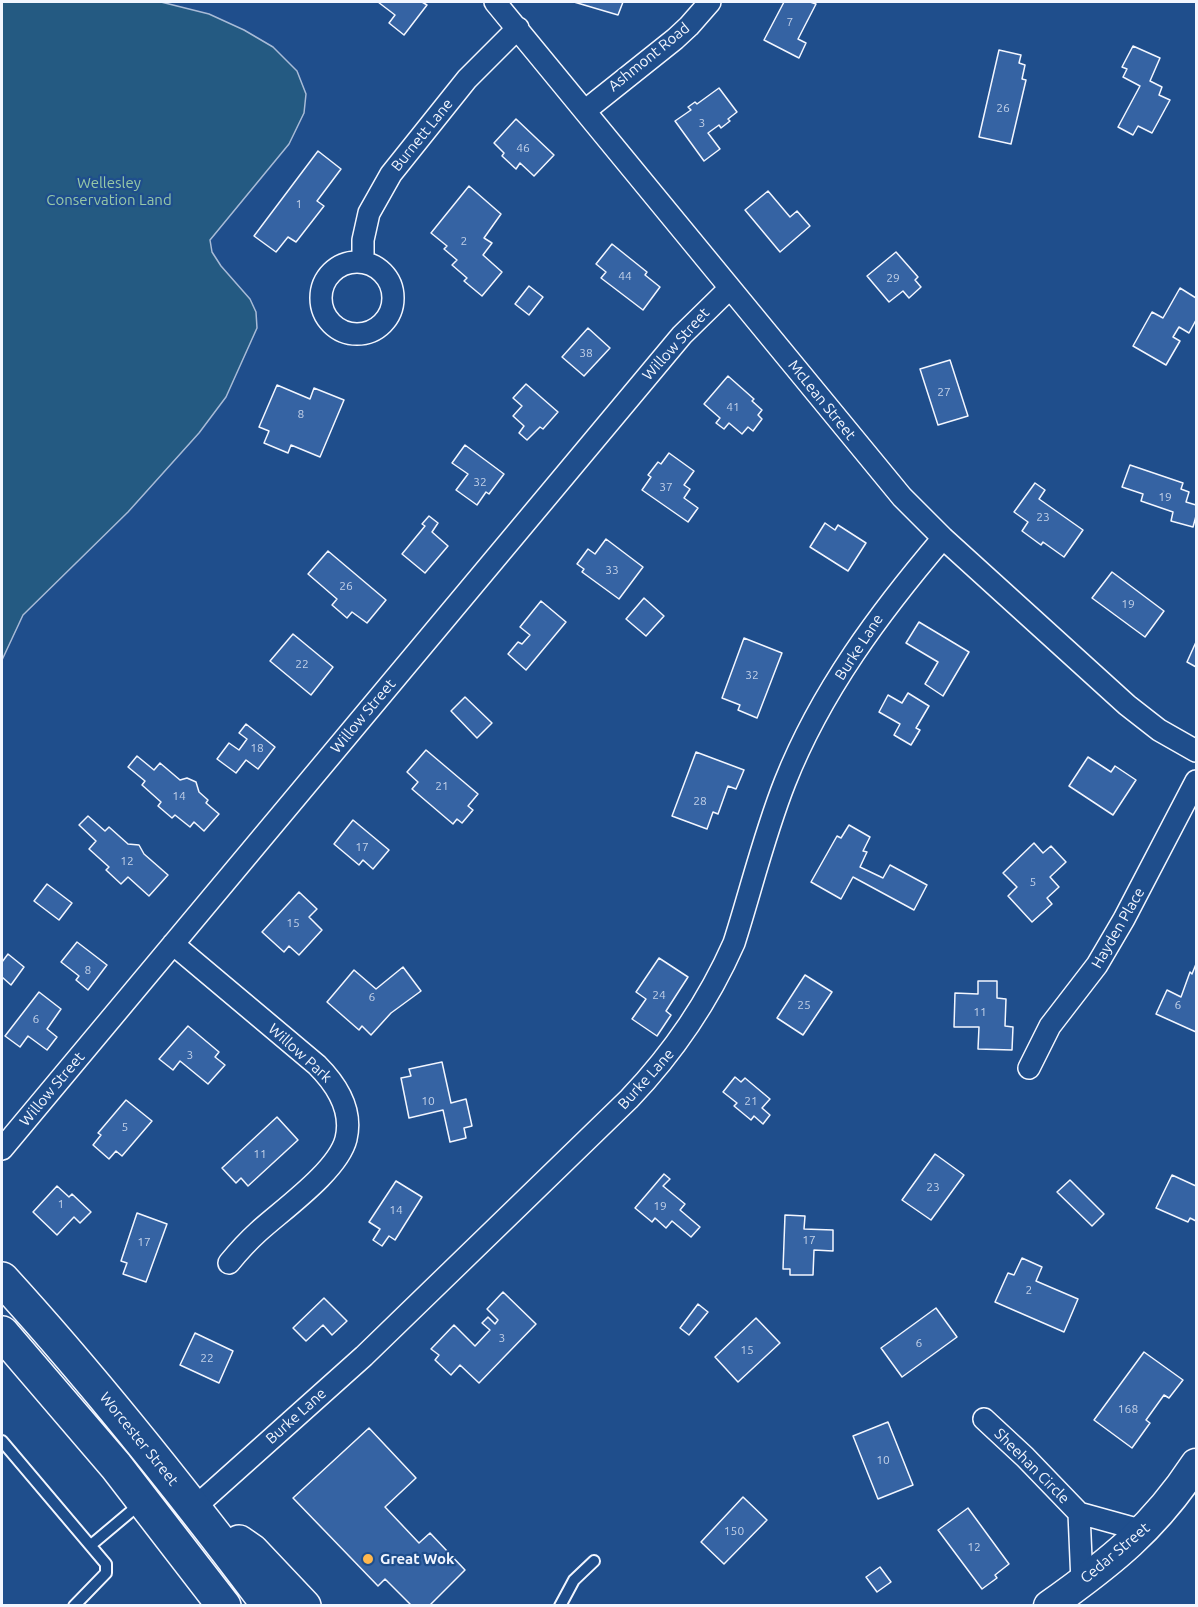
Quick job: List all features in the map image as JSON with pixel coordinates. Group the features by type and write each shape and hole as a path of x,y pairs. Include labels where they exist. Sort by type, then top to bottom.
{"highway":[{"name":"Worcester Street","path":"2,1279 117,1410 268,1605"},
{"path":"2,1333 144,1501 224,1605"},
{"path":"194,1508 252,1551 304,1605"}],"main road":[{"name":"Cedar Street","path":"1049,1605 1114,1558 1144,1531 1197,1464"}],"street":[{"name":"McLean Street","path":"495,2 586,110 885,478 943,538 1127,705 1159,730 1197,751"},
{"name":"Ashmont Road","path":"586,110 689,26 710,2"},
{"name":"Burnett Lane","path":"363,262 363,240 369,213 390,174 467,79 518,28"},
{"name":"Willow Street","path":"2,1149 674,344 693,322 730,288"},
{"name":"Burke Lane","path":"194,1508 371,1349 629,1100 666,1058 700,1008 724,965 736,935 776,806 795,758 817,715 872,626 943,538"},
{"name":"Hayden Place","path":"1029,1068 1050,1026 1103,956 1197,781"},
{"name":"Willow Park","path":"173,944 317,1065 343,1099 346,1138 334,1160 303,1194 258,1232 229,1263"},
{"name":"Sheehan Circle","path":"984,1419 1020,1451 1079,1513 1144,1531"},
{"name":"Sheehan Circle","path":"1079,1513 1082,1582"}],"lane":[{"path":"2,1441 106,1564 106,1573 74,1605"},
{"path":"91,1545 144,1501"},
{"path":"560,1605 574,1580 594,1562"}],"green space":[{"name":"Wellesley Conservation Land","path":"2,2 161,2 209,14 244,30 273,47 297,71 306,94 304,113 289,144 210,240 212,252 221,266 250,299 256,312 257,328 226,397 199,433 128,512 23,615 2,660"}],"building":[{"path":"378,2 422,2 427,5 404,35 389,23 395,15"},
{"path":"574,2 623,2 618,15"},
{"path":"784,2 816,4 798,39 806,43 799,58 764,40"},
{"path":"1133,46 1160,58 1150,81 1162,87 1159,95 1170,100 1152,133 1138,126 1133,135 1118,127 1140,86 1123,77 1127,69 1122,67"},
{"path":"999,50 1021,55 1019,63 1025,65 1022,79 1026,80 1011,144 979,137"},
{"path":"719,88 737,112 721,128 719,125 708,133 720,149 704,161 675,121 691,110 688,107 695,102 697,104"},
{"path":"516,119 554,155 534,176 520,163 516,169 502,156 504,153 494,143"},
{"path":"318,151 341,169 317,201 324,206 296,242 288,237 276,252 254,236"},
{"path":"469,186 501,214 484,238 492,243 483,255 502,272 482,296 464,281 467,278 452,265 457,260 444,249 447,246 431,233"},
{"path":"768,191 790,217 797,211 810,226 780,252 745,210"},
{"path":"612,244 647,272 645,275 660,287 643,310 601,278 606,272 596,264"},
{"path":"896,252 918,277 915,280 921,287 909,298 903,291 889,302 867,276"},
{"path":"529,286 543,297 529,315 515,304"},
{"path":"1180,288 1196,298 1196,320 1189,333 1179,327 1173,337 1180,341 1166,365 1133,346 1152,312 1163,318"},
{"path":"588,328 610,348 584,376 562,357"},
{"path":"950,360 968,416 938,425 920,369"},
{"path":"728,376 754,399 752,401 762,410 758,415 762,419 753,431 748,427 742,434 729,423 724,429 716,423 720,418 704,404"},
{"path":"526,384 558,412 543,429 540,427 527,440 519,433 524,426 513,416 522,406 513,398"},
{"path":"277,385 310,399 314,388 344,400 320,457 291,445 288,453 264,443 269,431 259,427"},
{"path":"465,445 504,474 489,494 486,492 477,505 456,490 468,474 452,463"},
{"path":"669,453 694,471 684,485 690,489 684,498 698,508 688,522 642,490 651,477 648,475 658,462 661,464"},
{"path":"1130,465 1183,483 1181,489 1189,492 1186,502 1196,505 1193,527 1171,521 1173,512 1141,501 1143,494 1122,487"},
{"path":"1035,483 1045,490 1039,499 1083,530 1064,557 1043,542 1041,545 1022,531 1028,522 1014,512"},
{"path":"429,516 438,523 432,532 448,546 425,573 402,554 425,526 422,524"},
{"path":"825,523 835,530 838,525 866,543 848,571 810,547"},
{"path":"606,539 643,567 619,599 582,572 584,569 577,564 588,549 595,554"},
{"path":"328,551 386,600 367,623 352,612 347,618 332,605 337,599 308,574"},
{"path":"1112,572 1164,611 1145,637 1092,598"},
{"path":"644,598 664,616 646,636 626,619"},
{"path":"541,601 566,622 526,670 508,654 518,642 522,644 530,635 520,627"},
{"path":"919,622 969,652 943,696 925,684 938,662 906,643"},
{"path":"293,634 333,667 311,695 270,661"},
{"path":"744,638 782,653 757,718 738,710 740,705 722,698"},
{"path":"1196,642 1196,667 1187,662"},
{"path":"908,693 929,706 916,728 920,730 911,745 894,735 900,724 879,712 888,695 902,703"},
{"path":"465,697 492,723 477,738 451,711"},
{"path":"246,724 275,747 258,769 246,760 236,773 217,759 229,743 239,750 247,739 239,733"},
{"path":"426,750 478,794 468,806 473,810 462,823 457,819 453,824 412,789 418,782 407,772"},
{"path":"696,752 744,770 736,789 728,786 718,814 713,812 707,829 672,816"},
{"path":"137,756 154,770 160,763 180,780 187,778 196,782 199,792 208,800 206,803 219,814 204,831 194,822 190,827 175,815 172,818 158,806 161,802 142,785 145,781 128,767"},
{"path":"1088,757 1111,772 1115,766 1136,780 1113,815 1069,786"},
{"path":"88,816 105,831 109,827 128,844 139,845 144,854 168,875 149,896 128,877 121,884 106,870 109,867 89,849 96,841 79,825"},
{"path":"353,820 389,850 373,869 363,860 359,865 334,844"},
{"path":"849,825 870,837 863,851 867,852 860,867 883,878 890,865 927,885 914,910 853,877 841,899 811,882 837,836 841,838"},
{"path":"1034,843 1043,853 1051,846 1066,862 1050,877 1059,887 1047,898 1052,904 1032,922 1008,896 1017,887 1003,873"},
{"path":"47,884 72,903 59,920 34,901"},
{"path":"299,892 317,909 309,917 322,930 299,955 289,946 284,952 262,932"},
{"path":"77,942 107,965 88,990 76,980 79,976 61,962"},
{"path":"8,954 24,967 11,985 2,977 2,962"},
{"path":"659,958 688,977 666,1011 671,1015 657,1036 632,1019 646,999 636,992"},
{"path":"1196,964 1196,1032 1156,1014 1167,990 1181,997 1190,972 1192,974"},
{"path":"403,967 421,991 391,1013 371,1035 362,1026 359,1030 327,1002 354,970 376,989"},
{"path":"805,975 832,992 803,1035 777,1018"},
{"path":"978,981 997,981 997,998 1006,999 1005,1026 1013,1027 1012,1050 978,1049 979,1027 954,1027 955,993 978,994"},
{"path":"39,992 61,1009 47,1029 57,1037 47,1050 28,1036 20,1047 5,1036"},
{"path":"188,1026 219,1052 215,1057 225,1065 208,1084 180,1061 173,1070 159,1059"},
{"path":"442,1062 451,1103 466,1099 472,1126 464,1128 466,1138 450,1142 443,1110 409,1118 401,1078 411,1076 409,1069"},
{"path":"735,1077 741,1082 745,1078 770,1099 762,1108 770,1115 763,1124 754,1116 751,1120 734,1106 737,1103 723,1092"},
{"path":"126,1100 152,1121 122,1156 116,1151 109,1159 93,1145 101,1135 98,1133"},
{"path":"277,1117 298,1140 248,1186 241,1178 236,1183 222,1168"},
{"path":"935,1154 964,1175 931,1220 902,1200"},
{"path":"664,1174 670,1179 663,1186 685,1204 680,1210 700,1227 691,1237 672,1221 666,1228 655,1218 652,1222 635,1208"},
{"path":"1172,1175 1196,1186 1196,1221 1190,1218 1188,1222 1156,1208"},
{"path":"1070,1180 1104,1214 1092,1226 1057,1192"},
{"path":"396,1181 422,1197 395,1240 389,1236 382,1246 373,1240 380,1229 369,1222"},
{"path":"57,1186 69,1197 72,1194 91,1212 80,1223 74,1217 57,1235 33,1212"},
{"path":"137,1213 167,1224 146,1282 123,1274 127,1263 121,1261"},
{"path":"785,1215 805,1216 804,1229 833,1230 833,1251 814,1250 813,1275 790,1275 790,1269 783,1269"},
{"path":"1022,1258 1042,1267 1036,1281 1078,1299 1064,1332 995,1302 1008,1273 1014,1275"},
{"path":"503,1292 536,1324 479,1383 460,1365 451,1375 435,1360 439,1355 431,1349 454,1325 475,1346 490,1330 482,1323 488,1317 495,1324 498,1320 487,1309"},
{"path":"324,1298 347,1321 332,1335 323,1325 306,1341 293,1328"},
{"path":"698,1304 708,1312 689,1335 680,1328"},
{"path":"936,1308 957,1337 902,1377 881,1348"},
{"path":"756,1318 780,1343 738,1382 715,1357"},
{"path":"195,1333 233,1351 219,1383 180,1365"},
{"path":"1144,1352 1183,1380 1169,1398 1164,1395 1146,1420 1150,1423 1132,1448 1094,1420"},
{"path":"888,1422 913,1485 878,1499 853,1436"},
{"path":"369,1428 416,1478 385,1507 419,1543 430,1533 465,1570 429,1606 412,1606 385,1579 378,1586 293,1498"},
{"path":"743,1497 767,1520 724,1564 701,1542"},
{"path":"968,1508 1009,1564 995,1575 997,1578 982,1589 938,1530"},
{"path":"880,1567 891,1582 877,1592 866,1577"}],"place":[{"name":"Great Wok","path":"368,1559"}]}
